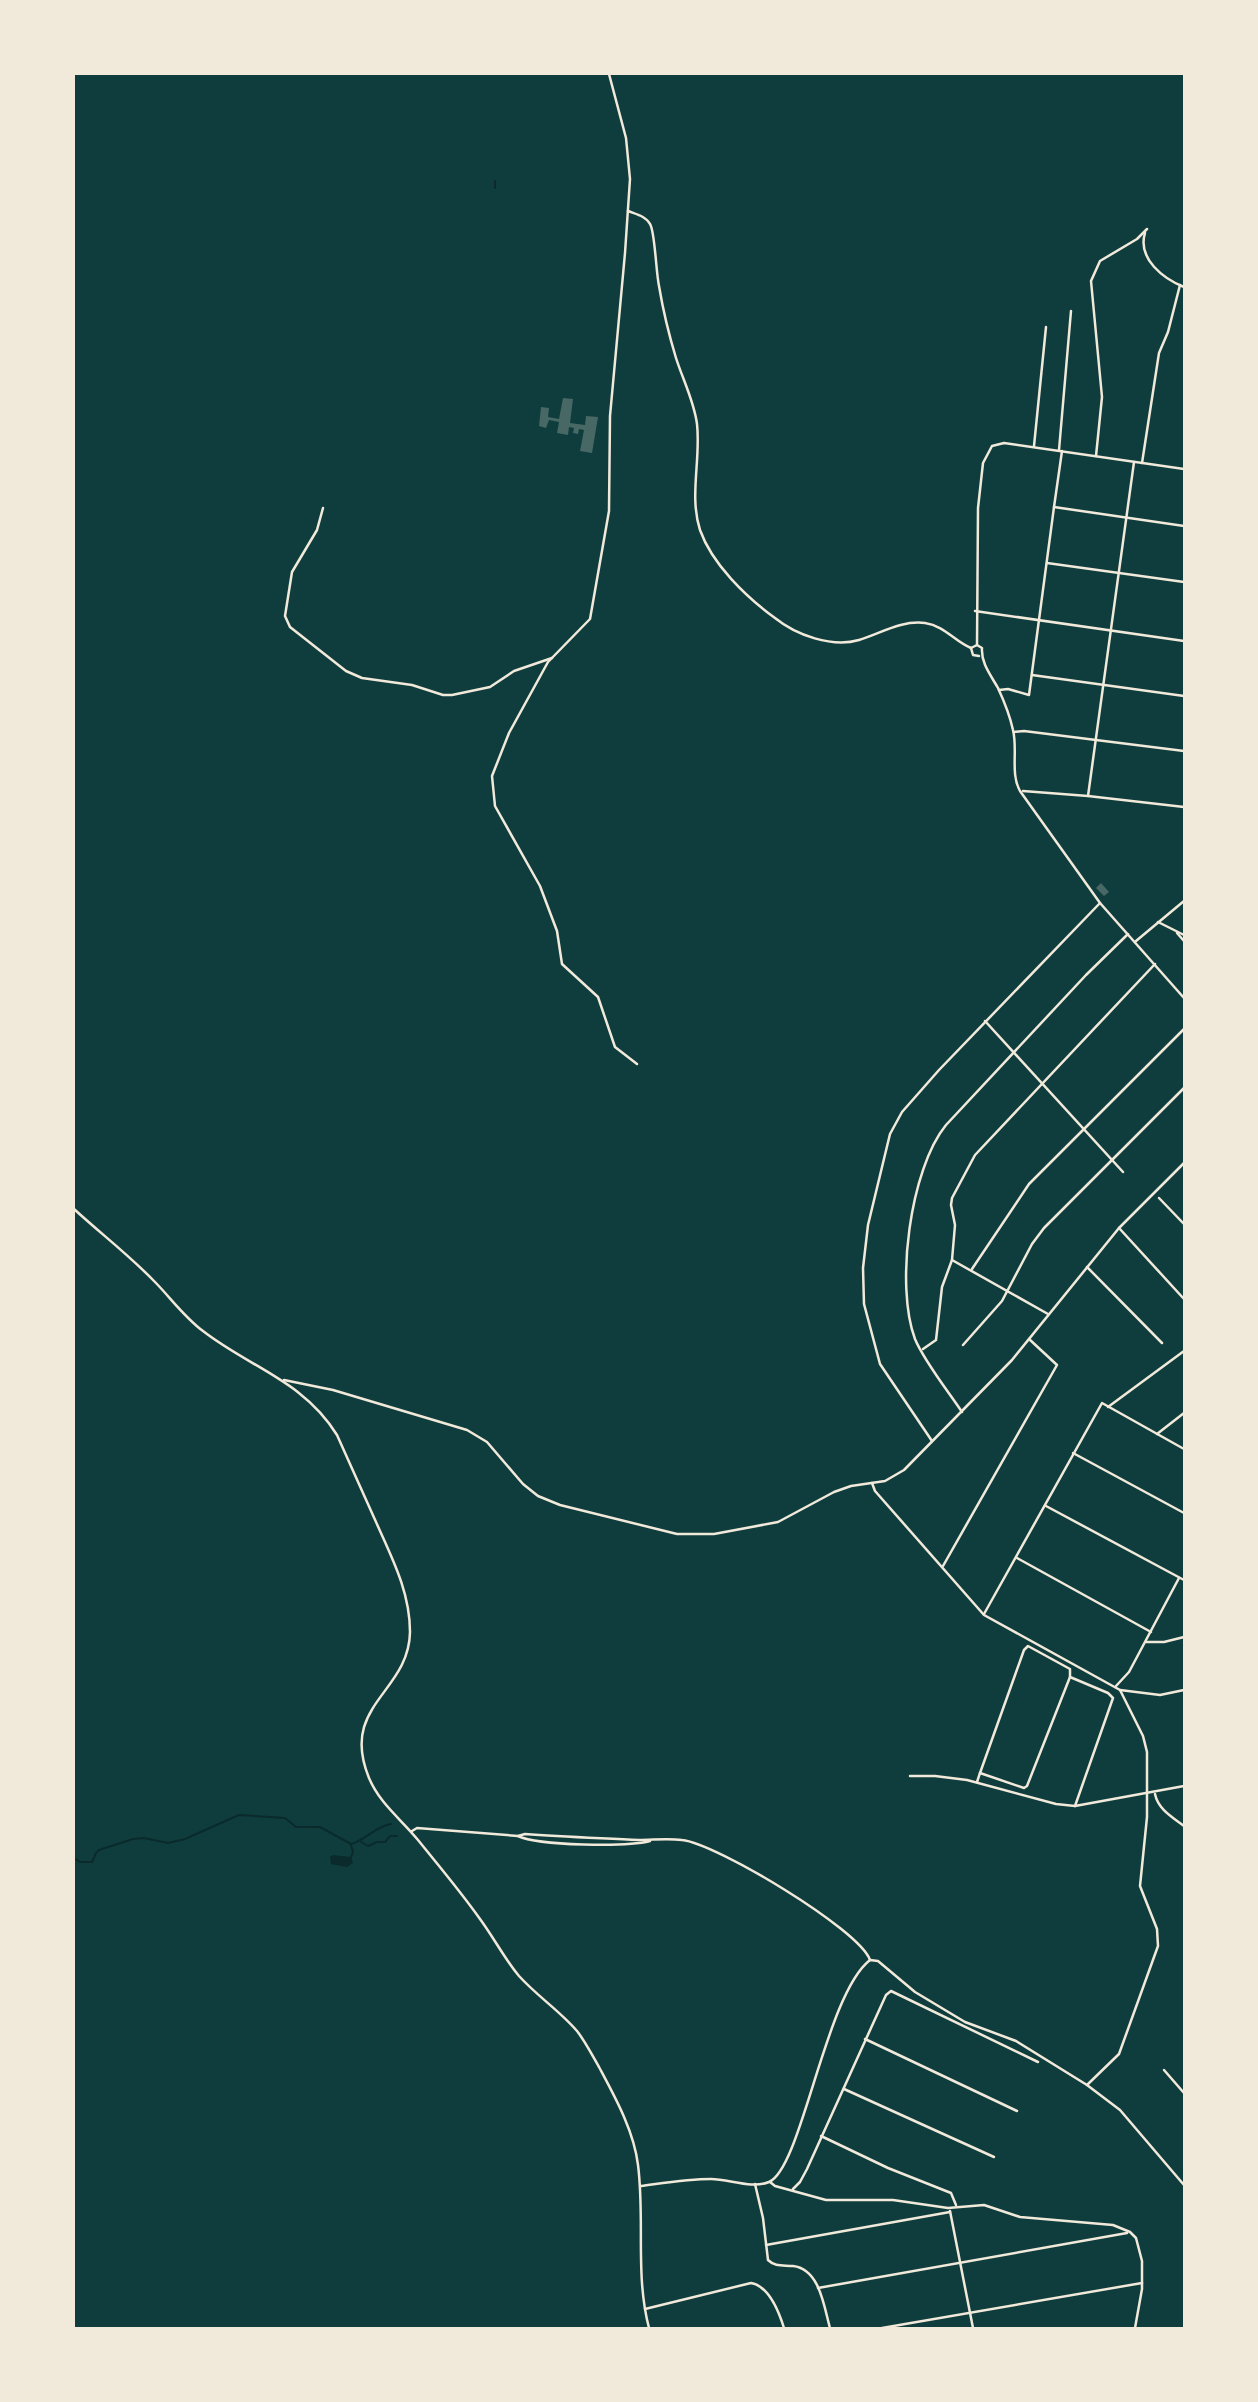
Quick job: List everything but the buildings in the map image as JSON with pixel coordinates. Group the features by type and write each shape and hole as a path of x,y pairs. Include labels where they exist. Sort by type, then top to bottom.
{"street":[{"path":"609,74 628,148 630,179 610,409 609,511 590,619 552,657 509,733 492,776 495,806 540,886 557,931 562,964 598,997 615,1047 637,1064"},
{"path":"628,211 646,219 653,230 659,288 676,358 696,418 698,519 705,540 722,565 742,588 776,619 790,628 815,637 837,643 847,642 899,625 921,623 941,627 971,649 973,655 980,655"},
{"path":"1096,456 1102,397 1091,281 1100,261 1137,239 1147,229 1144,246 1151,263 1169,281 1182,286 1159,353 1142,463"},
{"path":"999,690 1028,696 1032,676 1060,451 1071,311"},
{"path":"1034,447 1046,327"},
{"path":"977,645 975,611 978,508 986,455 992,446 1004,443 1185,468"},
{"path":"1088,796 1134,462"},
{"path":"1054,507 1185,526"},
{"path":"323,508 317,530 292,572 285,615 290,627 346,671 362,678 412,685 443,695 452,695 492,686 514,671 552,657"},
{"path":"1047,563 1185,582"},
{"path":"975,611 1185,640"},
{"path":"971,649 977,645"},
{"path":"977,645 982,648 980,655 999,690 1014,732 1016,781 1020,791 1100,903 1185,998"},
{"path":"1032,676 1185,696"},
{"path":"1014,732 1185,751"},
{"path":"1020,791 1185,807"},
{"path":"1135,941 1185,901"},
{"path":"932,1441 880,1364 864,1304 863,1268 873,1203 895,1123 908,1105 985,1021 1100,903"},
{"path":"1158,922 1185,935"},
{"path":"1176,931 1185,941"},
{"path":"962,1412 921,1350 913,1332 905,1280 922,1169 939,1133 1128,934"},
{"path":"921,1350 936,1340 942,1287 951,1260 955,1225 951,1203 968,1164 981,1147 1155,964"},
{"path":"985,1021 1123,1172"},
{"path":"971,1270 1029,1184 1185,1029"},
{"path":"963,1345 1002,1301 1032,1244 1044,1228 1185,1088"},
{"path":"284,1380 333,1390 467,1430 487,1442 523,1484 538,1496 560,1505 668,1533 705,1535 768,1525 786,1520 842,1489 895,1477 1012,1360 1119,1228 1185,1163"},
{"path":"1159,1198 1185,1224"},
{"path":"74,1209 140,1267 200,1329 284,1380 324,1415 337,1435 406,1594 409,1619 408,1645 398,1670 363,1724 362,1748 368,1776 376,1793 411,1832 480,1919 511,1966 582,2038 598,2067 628,2127 635,2149 640,2186 640,2251 644,2309 649,2329"},
{"path":"1119,1228 1185,1299"},
{"path":"951,1260 1048,1314"},
{"path":"1087,1267 1162,1343"},
{"path":"943,1567 1057,1365 1029,1339"},
{"path":"1108,1407 1185,1351"},
{"path":"984,1615 1102,1403 1185,1449"},
{"path":"1157,1434 1185,1413"},
{"path":"1073,1453 1184,1513"},
{"path":"872,1483 875,1491 984,1615 1116,1686 1145,1741 1148,1794 1139,1886 1157,1929 1158,1946 1119,2054 1087,2085"},
{"path":"1046,1506 1185,1580"},
{"path":"1017,1558 1151,1632"},
{"path":"1116,1686 1129,1672 1180,1577"},
{"path":"1145,1642 1164,1642 1185,1637"},
{"path":"977,1782 980,1773 1024,1650 1028,1646 1070,1670 1070,1677 1027,1786 1024,1788 980,1773"},
{"path":"1080,1682 1086,1671"},
{"path":"1070,1677 1108,1693 1113,1698 1075,1806"},
{"path":"1120,1690 1160,1695 1185,1690"},
{"path":"910,1776 934,1776 977,1782 1056,1804 1075,1806 1185,1786"},
{"path":"1154,1793 1156,1802 1185,1826"},
{"path":"411,1832 417,1828 426,1828 519,1836 526,1834 684,1840 734,1860 818,1912 866,1951 870,1960"},
{"path":"640,2186 712,2179 755,2184 770,2182 784,2169 839,2011 863,1966 870,1960 878,1961 915,1992 965,2022 1016,2041 1087,2085 1119,2110 1185,2185"},
{"path":"792,2190 800,2182 865,2039 886,1995 891,1991 1038,2062"},
{"path":"865,2039 1017,2111"},
{"path":"1164,2070 1185,2093"},
{"path":"843,2088 994,2157"},
{"path":"821,2136 888,2168 951,2193 956,2206"},
{"path":"770,2182 817,2199 892,2200 949,2210"},
{"path":"755,2184 770,2263 806,2270 818,2288 830,2329"},
{"path":"766,2245 949,2210 956,2206 984,2205 1020,2217 1113,2225 1130,2232 1136,2238 1142,2261 1142,2283 1135,2329"},
{"path":"949,2210 973,2329"},
{"path":"818,2288 1130,2232"},
{"path":"644,2309 755,2283 765,2291 784,2329"},
{"path":"882,2329 1142,2283"}],"water":[{"path":"330,1857 351,1857 353,1863 347,1867 331,1864"}],"waterway":[{"path":"495,181 495,188"},
{"path":"74,1858 80,1862 92,1862 99,1850 133,1839 144,1838 168,1843 185,1839 239,1815 285,1818 296,1827 320,1827 351,1844 391,1824"},
{"path":"361,1842 368,1846 385,1842 390,1836 397,1836"},
{"path":"351,1845 351,1857"}]}
